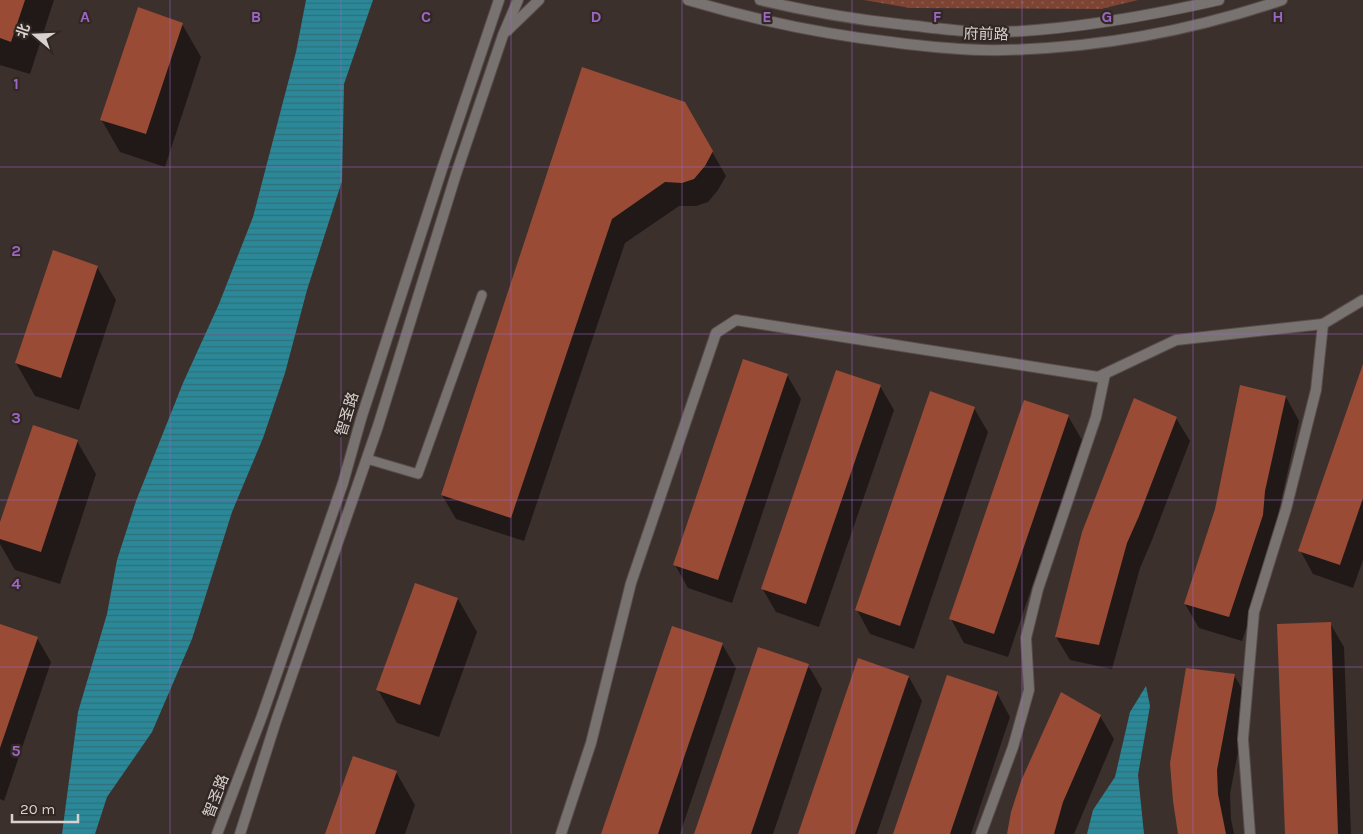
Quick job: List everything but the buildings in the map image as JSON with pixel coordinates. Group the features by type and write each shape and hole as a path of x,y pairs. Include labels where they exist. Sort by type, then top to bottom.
{"street":[{"name":"智圣路","path":"218,834 262,716 343,483 360,420 499,0"},
{"path":"240,834 276,721 367,459 456,174 503,35 518,0"},
{"path":"503,35 539,0"},
{"name":"府前路","path":"688,0 774,23 832,34 935,48 1003,50 1099,42 1159,32 1239,15 1282,0"},
{"name":"府前路","path":"760,0 836,16 876,22 936,29 1003,32 1097,24 1218,0"},
{"path":"561,834 592,743 631,583 716,334 736,320 1098,377 1176,340 1322,324 1363,300"},
{"path":"1250,834 1243,739 1254,612 1286,509 1316,390 1322,324"},
{"path":"981,834 1013,747 1029,690 1026,638 1038,589 1096,416 1105,374"}],"lane":[{"path":"367,459 418,474 482,295"}],"shaded area":[{"path":"864,0 1138,0 1101,9 910,8"}],"water":[{"path":"306,0 373,0 344,84 342,181 307,290 285,373 263,438 232,512 192,639 152,732 107,797 95,834 62,834 78,712 107,614 117,560 136,501 183,383 219,304 253,217 296,52"},
{"path":"1146,686 1150,706 1138,775 1144,834 1087,834 1093,810 1115,777 1130,712"}]}
